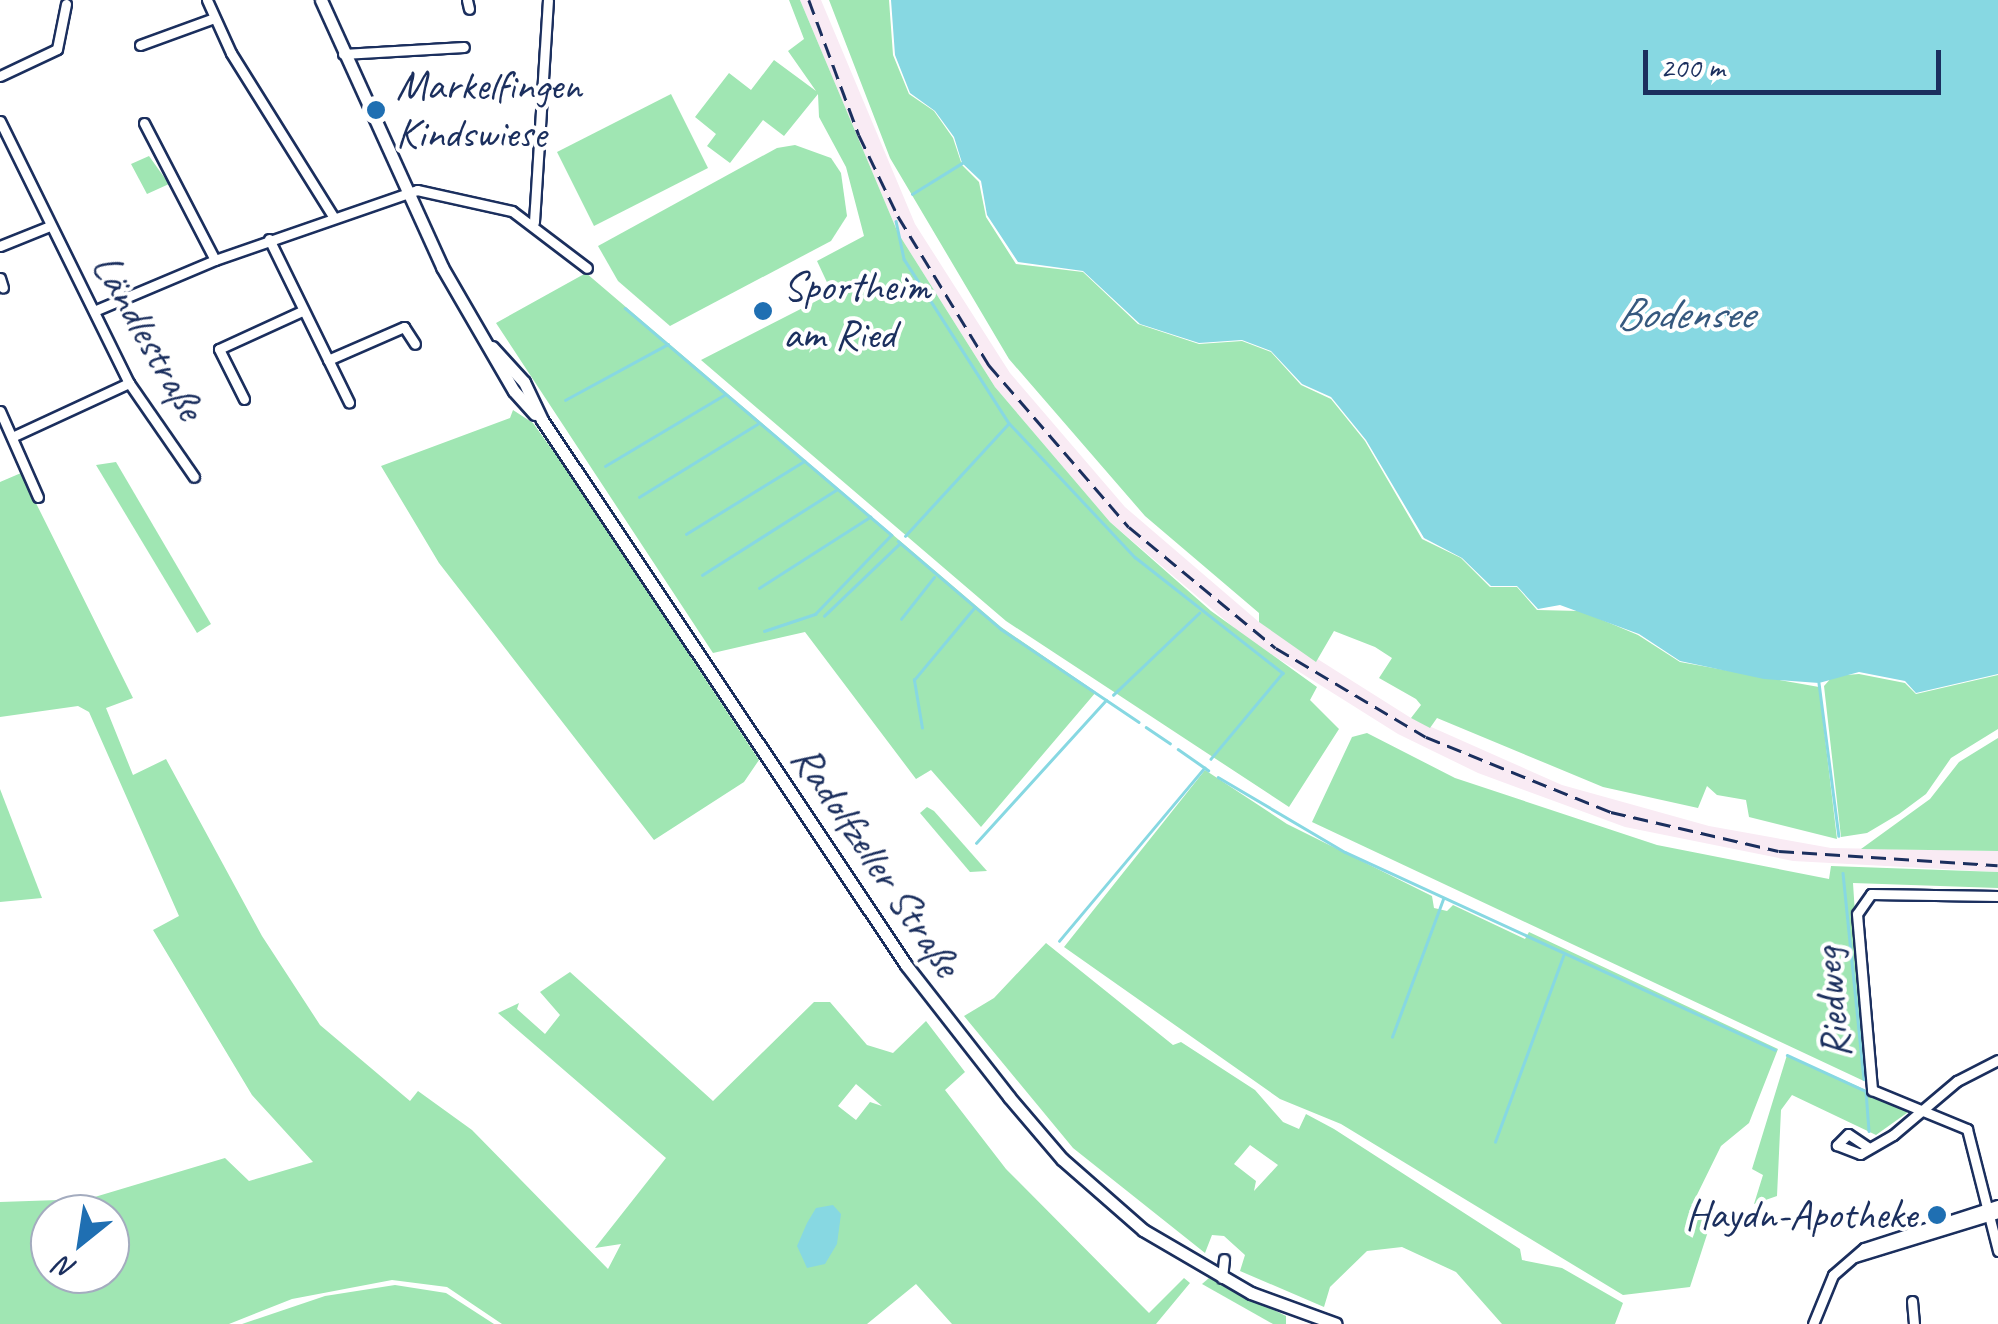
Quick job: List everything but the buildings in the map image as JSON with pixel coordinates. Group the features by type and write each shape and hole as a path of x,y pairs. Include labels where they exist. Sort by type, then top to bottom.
{"street":[{"path":"206,0 333,216"},
{"name":"Radolfzeller Straße","path":"321,0 442,267 492,347 524,382 542,420 972,1055 1096,1191 1143,1230 1222,1278 1336,1324"},
{"path":"534,222 548,0"},
{"path":"0,76 57,48 66,4"},
{"path":"140,44 214,18"},
{"path":"343,54 464,47"},
{"path":"144,123 215,260"},
{"name":"Ländlestraße","path":"1,125 129,384 194,478"},
{"path":"94,312 215,260 333,216 407,193 433,190 534,222 587,268"},
{"name":"Ländlestraße","path":"0,246 50,226"},
{"path":"270,239 349,402"},
{"path":"244,399 219,349 302,311"},
{"path":"328,360 404,328 415,344"},
{"path":"12,438 129,384"},
{"path":"0,411 38,497"},
{"name":"Riedweg","path":"1994,1210 1968,1129 1872,1090 1857,914 1862,898 1998,896"},
{"path":"1870,1148 1957,1081 1998,1060"},
{"path":"1814,1324 1829,1282 1852,1258 1994,1210 1998,1251"},
{"path":"1222,1278 1224,1259"},
{"path":"1912,1302 1914,1324"}],"shaded area":[{"path":"800,0 821,0 915,224 1010,373 1125,507 1259,622 1411,718 1562,785 1709,826 1831,848 1998,851 1998,872 1793,861 1625,827 1478,773 1398,734 1247,639 1110,522 995,387 898,233"}],"green space":[{"path":"789,0 800,0 898,233 995,387 1110,522 1211,611 1317,687 1310,700 1339,729 1289,807 1006,621 701,360 832,293 817,261 864,236 846,167 819,117 818,94 784,136 763,120 730,163 707,146 716,134 695,117 729,73 751,90 774,60 816,91 788,51 804,39"},
{"path":"829,0 889,0 893,55 909,94 934,111 953,138 962,165 979,182 986,217 1016,264 1083,272 1138,324 1199,344 1242,341 1271,352 1301,385 1331,399 1365,441 1422,539 1461,558 1490,587 1517,587 1537,610 1581,611 1638,635 1680,662 1819,687 1837,839 1749,817 1746,800 1717,795 1707,786 1698,808 1603,787 1437,718 1430,728 1411,718 1421,705 1416,699 1379,678 1392,658 1375,647 1334,631 1316,662 1259,622 1259,613 1145,516 1009,359 890,158"},
{"path":"671,94 708,168 594,226 557,152"},
{"path":"795,145 831,158 841,173 847,216 831,241 670,326 618,281 598,246 777,148"},
{"path":"149,156 169,184 147,194 131,164"},
{"path":"586,273 1001,627 1096,692 981,827 931,770 916,779 805,632 713,653 496,323"},
{"path":"513,410 533,423 563,465 759,760 744,782 654,840 439,563 381,466 510,418"},
{"path":"116,462 211,624 197,633 96,465"},
{"path":"21,473 133,698 106,708 133,775 166,759 262,936 320,1025 410,1101 418,1091 472,1130 608,1269 621,1244 595,1248 666,1158 498,1013 519,1003 517,1009 545,1034 560,1015 540,992 570,972 713,1101 814,1002 830,1002 867,1045 893,1053 926,1021 965,1072 945,1090 1006,1169 1149,1313 1184,1278 1190,1283 1156,1324 952,1324 916,1284 867,1324 502,1324 447,1287 392,1280 292,1299 229,1324 0,1324 0,1202 30,1201 30,1294 130,1294 130,1194 105,1194 225,1158 249,1181 313,1162 252,1095 153,930 179,916 89,712 78,706 0,717 0,482","holes":["856,1084 882,1106 870,1102 856,1120 838,1106"]},
{"path":"1859,674 1905,683 1916,694 1998,675 1998,729 1951,758 1926,794 1899,814 1867,833 1841,837 1824,686 1833,676"},
{"path":"1367,733 1455,778 1657,845 1829,879 1831,866 1998,872 1998,888 1853,883 1866,1082 1312,822 1352,737"},
{"path":"1998,738 1998,851 1861,849 1930,799 1959,762"},
{"path":"1205,770 1287,824 1432,896 1434,908 1447,911 1453,905 1525,939 1529,932 1778,1049 1749,1123 1721,1146 1692,1205 1713,1216 1690,1287 1623,1295 1341,1124 1280,1099 1064,947"},
{"path":"0,789 42,898 0,902"},
{"path":"927,807 987,871 970,872 920,813"},
{"path":"1046,943 1173,1045 1181,1042 1255,1090 1283,1122 1299,1129 1306,1114 1520,1249 1522,1260 1562,1268 1623,1303 1615,1324 1502,1324 1456,1272 1402,1247 1367,1251 1330,1287 1324,1307 1240,1271 1245,1255 1224,1236 1212,1235 1205,1253 1073,1148 964,1016 994,998","holes":["1250,1145 1278,1165 1254,1191 1256,1181 1234,1164"]},
{"path":"1787,1055 1911,1110 1876,1135 1792,1095 1781,1110 1777,1196 1754,1204 1763,1175 1752,1169"},
{"path":"1209,1278 1286,1316 1286,1324 1273,1324 1202,1284"},
{"path":"395,1285 446,1293 494,1324 242,1324 325,1296"}],"water":[{"name":"Bodensee","path":"891,0 1998,0 1998,674 1916,693 1905,681 1859,672 1819,683 1764,679 1680,661 1639,634 1560,605 1538,609 1517,586 1491,586 1462,558 1424,538 1366,440 1331,397 1302,384 1271,351 1242,340 1199,343 1140,324 1083,271 1018,262 987,215 981,181 962,163 954,137 935,111 910,93 895,55"},
{"path":"833,1205 841,1214 837,1244 825,1264 807,1268 797,1246 816,1208"}],"waterway":[{"path":"912,194 962,163"},
{"path":"896,221 904,259 1009,423 1135,557 1283,673 1211,759"},
{"path":"625,308 892,535"},
{"path":"565,400 668,344"},
{"path":"605,466 724,395"},
{"path":"639,497 757,424"},
{"path":"905,536 1008,424"},
{"path":"686,534 804,461"},
{"path":"702,575 836,490"},
{"path":"759,588 870,517"},
{"path":"764,631 815,614 890,536"},
{"path":"898,541 1001,629 1139,722"},
{"path":"824,616 899,544"},
{"path":"901,619 934,577"},
{"path":"922,728 914,680 974,608"},
{"path":"1113,695 1199,613"},
{"path":"1819,683 1839,836"},
{"path":"976,843 1106,700"},
{"path":"1146,727 1170,743"},
{"path":"1178,749 1208,770"},
{"path":"1059,941 1204,768"},
{"path":"1218,777 1345,852 1775,1050"},
{"path":"1843,873 1864,1079"},
{"path":"1392,1037 1443,899"},
{"path":"1495,1142 1563,956"},
{"path":"1787,1055 1866,1091 1869,1131"}],"railway":[{"path":"809,0 859,135 898,216 989,365 1129,527 1276,648 1426,737 1611,812 1779,851 1998,865"}],"place":[{"name":"Markelfingen Kindswiese","path":"376,110"},
{"name":"Sportheim am Ried","path":"763,311"},
{"name":"Haydn-Apotheke","path":"1937,1215"}]}
